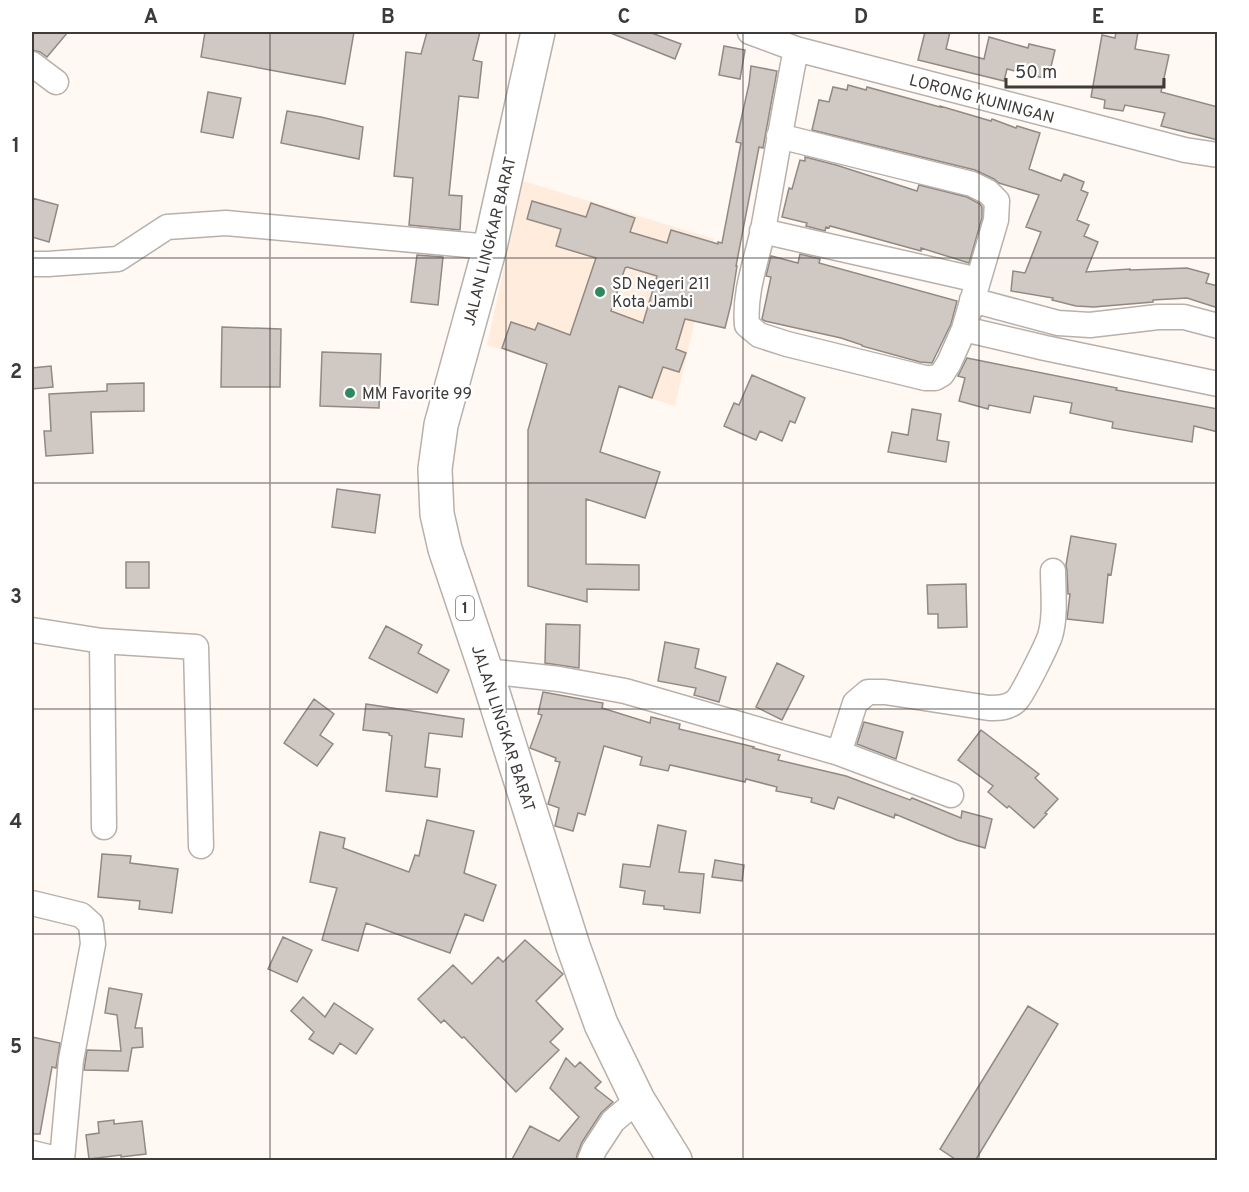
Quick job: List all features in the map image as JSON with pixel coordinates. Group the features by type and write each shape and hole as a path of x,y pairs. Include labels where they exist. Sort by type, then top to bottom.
{"highway":[{"name":"JALAN LINGKAR BARAT","path":"538,32 490,247 441,425 435,469 437,514 445,549 573,946 601,1024 638,1100 675,1161"}],"street":[{"name":"LORONG KUNINGAN","path":"750,32 796,49 1185,150 1218,154"},
{"path":"779,136 972,184 988,192 997,201 996,220 964,329 950,363 936,378 925,378 788,344 759,335 747,325 746,312 750,285 762,231 779,136 796,49"},
{"path":"32,64 57,82"},
{"path":"32,264 118,259 167,227 226,223 490,247"},
{"path":"762,231 975,290 1058,323 1090,325 1158,317 1184,317 1218,326"},
{"path":"964,329 1218,384"},
{"path":"839,753 855,703 868,692 885,692 989,708 1004,707 1016,701 1050,636 1053,618 1053,571"},
{"path":"32,630 102,641 196,647 201,846"},
{"path":"102,641 104,827"},
{"path":"486,671 559,679 625,691 839,753 951,795"},
{"path":"32,903 81,915 91,924 93,944 71,1060 61,1160 32,1153"},
{"path":"590,1161 594,1150 613,1121 638,1100"}],"shaded area":[{"name":"SD Negeri 211 Kota Jambi","path":"523,181 714,239 675,406 487,345"}],"building":[{"path":"32,32 68,32 47,57 32,50"},
{"path":"205,32 354,32 345,84 201,57"},
{"path":"427,32 480,32 473,60 482,62 478,98 459,96 449,195 462,196 460,230 409,225 413,178 394,176 406,52 421,54"},
{"path":"608,32 649,32 681,44 675,59"},
{"path":"925,32 950,32 946,49 984,59 989,37 1028,48 1029,44 1055,50 1048,79 1007,69 1004,81 918,60"},
{"path":"1116,32 1138,32 1135,49 1169,55 1161,92 1218,107 1218,140 1161,126 1165,113 1125,105 1123,111 1104,108 1105,100 1091,97 1102,35 1115,38"},
{"path":"724,46 745,50 740,79 719,75"},
{"path":"751,66 777,71 763,148 759,147 725,328 685,319 676,349 686,353 679,372 663,367 652,398 619,386 600,452 660,472 645,518 586,499 586,564 639,565 639,590 587,589 587,602 528,586 528,430 547,364 502,348 511,322 535,330 538,323 570,335 596,258 556,246 561,229 527,219 532,201 586,217 591,203 635,218 630,232 667,243 671,230 718,244 718,242 722,243 741,143 736,142","holes":["625,268 657,276 643,323 611,311"]},
{"path":"848,85 866,90 867,87 1040,133 1029,169 1061,181 1064,174 1084,182 1081,190 1088,193 1077,220 1089,225 1084,236 1098,242 1086,272 1187,268 1209,274 1206,283 1218,286 1218,308 1187,298 1094,307 1076,306 1052,300 1053,298 1011,291 1013,271 1025,273 1041,232 1026,227 1039,195 999,183 975,170 812,130 819,100 829,102 833,87 847,90"},
{"path":"208,92 241,98 233,138 201,132"},
{"path":"287,111 363,127 359,159 281,143"},
{"path":"805,157 917,191 919,185 967,197 980,204 982,218 969,263 921,248 921,251 830,226 826,227 825,231 806,226 807,223 782,217 789,188 792,189 800,160 805,161"},
{"path":"32,198 58,205 49,242 32,237"},
{"path":"800,254 820,259 819,263 957,301 951,324 932,363 920,362 841,338 762,319 771,277 766,276 771,256 798,263"},
{"path":"417,255 443,257 438,305 411,302"},
{"path":"222,327 281,329 280,387 221,387"},
{"path":"322,352 381,354 379,408 320,406"},
{"path":"967,358 1218,409 1218,432 1194,426 1192,442 1112,428 1113,422 1070,413 1072,403 1034,396 1030,413 989,405 988,409 959,401 965,378 958,376"},
{"path":"51,366 53,387 32,389 32,368"},
{"path":"752,375 805,398 795,423 790,421 782,441 760,431 756,440 724,426 734,403 739,405"},
{"path":"144,383 144,411 91,412 93,453 46,456 44,431 51,431 49,394 107,391 107,384"},
{"path":"912,409 941,414 937,440 949,442 946,462 888,452 892,432 908,435"},
{"path":"337,489 380,495 375,533 332,527"},
{"path":"1071,536 1116,544 1111,575 1108,574 1103,623 1067,619 1070,594 1068,594 1066,565"},
{"path":"126,562 149,562 149,588 126,588"},
{"path":"966,584 967,627 938,628 938,614 928,614 927,585"},
{"path":"546,624 580,625 579,668 545,663"},
{"path":"386,626 422,645 418,653 449,670 437,693 369,658"},
{"path":"665,642 699,649 695,668 726,677 719,702 694,695 696,688 658,681"},
{"path":"777,663 804,676 782,720 756,707"},
{"path":"543,692 603,703 602,708 650,723 651,717 680,724 679,729 780,755 778,760 846,776 910,800 912,798 961,818 962,811 992,819 985,848 957,840 895,814 894,818 838,797 834,809 811,802 812,798 776,791 777,787 746,779 745,782 670,765 668,771 640,765 642,757 604,746 585,815 578,813 573,831 555,826 559,808 548,804 560,762 555,761 556,758 530,748 542,715 538,714"},
{"path":"314,699 334,714 320,735 333,744 317,766 284,743"},
{"path":"366,704 464,719 462,737 429,733 425,767 440,769 437,797 386,791 392,736 389,733 363,730"},
{"path":"864,722 903,732 896,759 857,744"},
{"path":"981,730 1039,774 1035,778 1058,799 1034,828 1009,806 1007,808 988,792 993,786 958,760"},
{"path":"427,820 474,831 464,873 496,885 483,921 465,914 450,953 366,923 358,951 322,940 337,888 310,882 320,832 345,838 343,848 409,872 415,855 419,856"},
{"path":"658,825 686,831 679,872 704,874 700,913 643,904 645,891 620,887 623,864 650,867"},
{"path":"102,854 131,856 130,863 178,869 172,913 139,909 140,901 98,897"},
{"path":"715,860 744,865 742,881 712,877"},
{"path":"283,937 312,950 297,982 268,969"},
{"path":"525,940 563,974 536,1001 563,1029 550,1042 559,1050 516,1092 464,1037 462,1038 444,1020 441,1023 418,999 453,965 472,984 498,957 503,962"},
{"path":"109,988 142,994 135,1028 142,1028 143,1047 132,1048 128,1071 84,1070 87,1050 121,1051 117,1015 105,1013"},
{"path":"303,997 325,1017 334,1003 373,1029 356,1054 340,1043 333,1054 309,1039 314,1032 291,1011"},
{"path":"1028,1006 1058,1024 975,1161 958,1161 940,1149"},
{"path":"32,1037 60,1043 56,1068 52,1067 40,1134 32,1134"},
{"path":"566,1058 575,1067 580,1062 601,1082 595,1088 613,1102 601,1113 582,1142 576,1161 511,1161 530,1126 559,1141 579,1117 550,1088"},
{"path":"114,1120 114,1124 142,1121 146,1154 89,1159 86,1135 99,1133 98,1122"}],"place":[{"name":"SD Negeri 211 Kota Jambi","path":"600,292"},
{"name":"MM Favorite 99","path":"350,393"}]}
